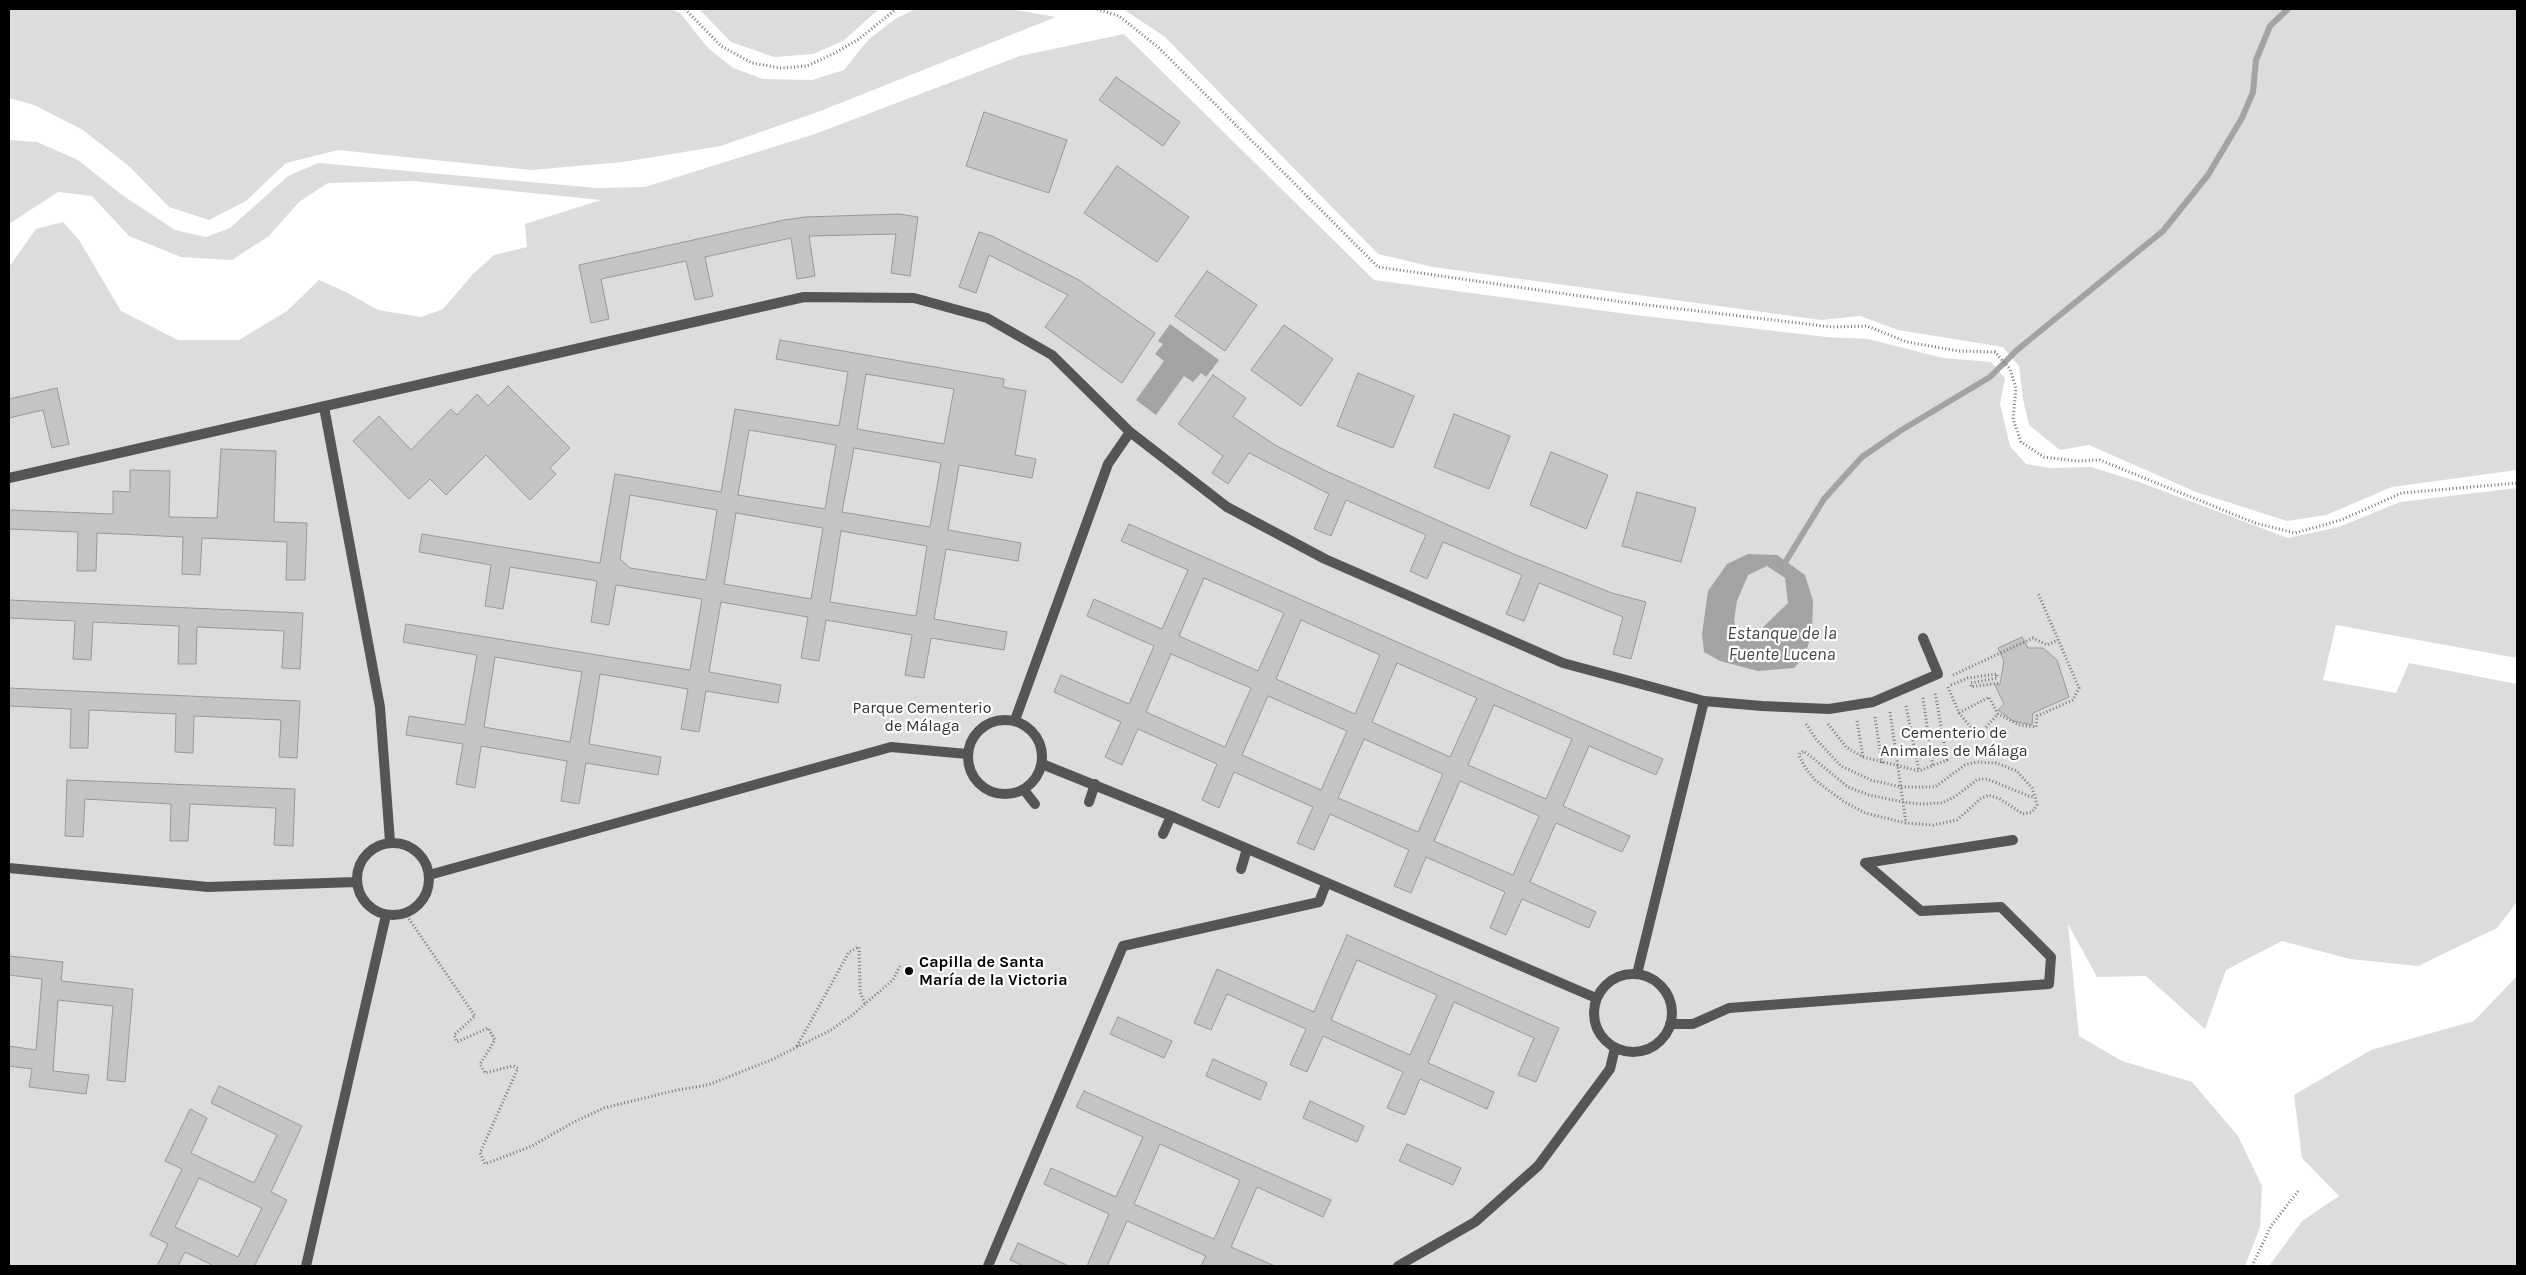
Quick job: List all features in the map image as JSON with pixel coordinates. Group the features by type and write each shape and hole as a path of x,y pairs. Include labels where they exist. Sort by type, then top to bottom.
{"lane":[{"path":"9,478 804,296 914,298 988,318 1052,354 1130,432 1227,507 1325,559 1563,663 1704,701 1829,709 1874,702 1938,674 1923,638"},
{"path":"324,406 380,706 390,842"},
{"path":"1014,720 1108,464 1130,432"},
{"path":"1637,974 1704,701"},
{"path":"998,720 1014,720 1027,726 1037,737 1042,750 1042,764 1033,783 1024,790 1008,795 992,793 978,784 969,770 968,754 972,738 983,726 998,720"},
{"path":"429,875 891,747 968,754"},
{"path":"1042,764 1095,784 1247,848 1326,884 1596,998"},
{"path":"1089,802 1095,784"},
{"path":"1024,790 1035,804"},
{"path":"1163,834 1171,816"},
{"path":"1670,1024 1693,1024 1729,1008 2049,984 2051,957 2001,907 1921,910 1865,863 2013,840"},
{"path":"390,842 404,844 416,851 425,862 429,875 427,892 418,906 405,913 386,915 372,909 361,897 356,882 359,863 372,848 390,842"},
{"path":"1241,869 1247,848"},
{"path":"9,868 208,887 356,882"},
{"path":"988,1266 1123,946 1318,902 1326,884"},
{"path":"306,1266 386,915"},
{"path":"1637,974 1654,980 1666,992 1671,1008 1670,1024 1662,1040 1648,1049 1631,1052 1615,1048 1600,1035 1593,1017 1596,998 1606,984 1620,975 1637,974"},
{"path":"1398,1266 1475,1222 1538,1166 1610,1069 1615,1048"}],"path":[{"path":"685,9 721,46 752,63 780,68 807,66 835,53 859,39 896,9"},
{"path":"1097,9 1119,16 1159,48 1378,267 1622,302 1832,327 1867,326 1907,342 1958,351 1995,352 2010,369 2016,388 2013,419 2021,442 2044,457 2077,461 2100,460 2255,523 2296,533 2341,520 2402,494 2517,484"},
{"path":"1959,713 1989,697 1998,714 2019,725 2036,727 2037,716 2073,700 2079,688 2038,593"},
{"path":"1948,677 1998,656 2033,638 2047,645 2058,640"},
{"path":"1998,682 1971,687 1971,682 1997,678 1997,674 1968,678 1950,686 1959,713 1978,736 1998,714"},
{"path":"1828,724 1846,747 1863,757 1882,764 1919,771 1933,767 1947,760 1935,692"},
{"path":"1923,698 1933,767"},
{"path":"1906,706 1919,771"},
{"path":"1890,712 1906,823"},
{"path":"1875,717 1882,764"},
{"path":"1857,721 1863,757"},
{"path":"1805,722 1816,739 1841,766 1871,780 1901,787 1935,786 1965,765 1976,762 1996,763 2017,771 2032,788 2035,797 2037,805 2032,812 2023,814 2000,799 1989,795 1980,798 1956,820 1932,825 1906,823 1865,813 1843,801 1815,780 1805,767 1799,756 1800,753 1803,751 1809,755 1848,787 1869,795 1903,802 1921,804 1942,803 1956,796 1978,779 1987,779 2035,797"},
{"path":"405,913 475,1016 454,1035 457,1042 488,1028 494,1040 480,1064 485,1073 512,1066 518,1068 480,1153 486,1164 532,1146 572,1123 604,1108 677,1090 708,1085 771,1060 832,1030 893,980 900,966"},
{"path":"796,1047 849,952 859,947 860,992 865,1004"},
{"path":"2252,1266 2271,1226 2299,1190"}],"green space":[{"path":"9,9 671,9 680,13 708,48 733,68 763,79 812,80 844,70 868,40 895,19 916,9 1009,9 1056,17 823,110 721,146 623,162 531,170 338,150 286,163 246,201 209,220 169,207 130,167 83,130 34,105 9,98"},
{"path":"699,9 879,9 843,41 813,54 774,57 731,42"},
{"path":"1123,9 2517,9 2517,470 2392,487 2326,515 2287,521 2196,492 2089,445 2060,450 2029,425 2023,399 2019,366 2003,347 1898,330 1860,316 1821,320 1433,267 1378,254 1165,37"},
{"name":"Parque Cementerio de Málaga","path":"1124,34 1374,280 1627,314 1827,337 1868,339 1943,358 1991,362 2005,378 2000,404 2010,446 2026,464 2050,468 2091,467 2142,483 2288,538 2339,527 2400,502 2517,488 2517,658 2336,625 2323,680 2396,693 2409,663 2517,684 2517,902 2497,928 2418,966 2350,959 2282,941 2226,970 2205,1029 2146,976 2097,977 2068,924 2079,1036 2122,1061 2192,1082 2238,1136 2262,1186 2260,1227 2245,1266 9,1266 9,267 36,229 63,222 79,240 121,311 178,340 239,340 287,311 319,280 346,292 378,310 421,317 443,309 473,274 494,255 527,247 525,224 601,200 413,181 328,183 299,202 269,236 232,260 181,257 129,236 92,196 58,192 9,224 9,140 37,142 78,160 122,195 175,230 206,237 230,228 288,176 318,163 597,188 645,187 815,134 1020,56"},
{"path":"2517,976 2517,1266 2269,1266 2302,1221 2339,1196 2302,1158 2294,1095 2371,1050 2474,1021"}],"water":[{"path":"1170,324 1219,360 1206,377 1201,373 1193,382 1184,376 1156,415 1136,400 1164,361 1155,354 1163,344 1158,341"},
{"name":"Estanque de la Fuente Lucena","path":"1748,554 1777,555 1805,575 1813,601 1812,634 1804,657 1794,668 1758,671 1720,661 1704,652 1702,634 1708,591 1727,564","holes":["1767,566 1785,578 1788,603 1758,632 1741,640 1734,621 1737,601 1748,575"]}],"building":[{"path":"1116,77 1180,122 1163,146 1099,100"},
{"path":"984,112 1067,140 1049,193 966,166"},
{"path":"1117,166 1189,217 1157,262 1084,213"},
{"path":"899,214 918,217 910,276 891,273 896,234 809,236 815,276 797,279 791,238 705,257 713,296 695,300 686,261 601,279 609,319 591,323 579,265 784,220 805,217"},
{"path":"979,232 992,236 1079,280 1155,333 1122,383 1045,327 1068,295 989,255 976,293 959,287"},
{"path":"1207,271 1257,305 1225,351 1175,316"},
{"path":"1284,325 1333,359 1301,406 1251,370"},
{"path":"780,340 1004,379 1003,387 1026,391 1015,455 1036,459 1032,478 959,465 948,530 1021,543 1018,561 946,549 934,619 1007,632 1004,650 931,638 924,678 905,675 912,635 826,620 819,661 801,658 808,617 721,602 709,672 781,685 778,703 706,691 699,732 681,729 688,689 600,674 589,744 661,757 658,775 586,763 579,804 561,801 567,761 481,746 475,788 456,784 463,744 406,735 409,716 465,725 477,655 403,642 406,624 690,670 702,599 616,585 609,625 591,622 597,581 510,567 503,609 485,606 491,565 419,552 422,534 600,563 615,474 721,492 735,409 839,426 848,372 776,359","holes":["866,374 954,389 944,444 857,429","749,430 836,445 825,509 738,495","854,448 941,463 930,527 842,512","630,495 717,510 706,580 630,568 620,559","736,513 823,528 811,599 724,584","841,531 927,546 916,616 830,602","495,657 582,672 570,742 484,727"]},
{"path":"1358,373 1414,396 1393,448 1337,426"},
{"path":"1213,375 1246,398 1233,417 1275,445 1326,471 1516,555 1612,593 1646,602 1631,659 1613,654 1623,617 1539,583 1524,621 1506,614 1522,575 1443,542 1427,579 1410,571 1426,535 1346,500 1331,536 1314,529 1329,494 1249,453 1228,484 1212,473 1223,456 1178,424"},
{"path":"508,386 570,448 550,468 556,474 530,500 486,455 446,495 430,479 409,499 353,441 379,416 411,450 451,409 457,415 477,394 488,406"},
{"path":"57,388 69,444 52,448 43,410 9,418 9,399"},
{"path":"1454,414 1510,436 1489,489 1434,467"},
{"path":"221,449 276,451 274,522 307,523 305,580 286,580 287,542 202,538 200,575 182,574 183,537 97,533 96,571 77,571 78,532 9,529 9,510 113,514 113,491 130,492 130,470 170,471 169,517 217,518"},
{"path":"1551,452 1608,475 1586,529 1530,505"},
{"path":"1637,492 1696,508 1681,562 1622,546"},
{"path":"1129,524 1663,759 1656,775 1589,746 1563,806 1630,836 1622,852 1556,823 1530,882 1596,912 1589,928 1522,899 1506,935 1490,928 1505,892 1426,857 1411,893 1394,886 1409,850 1330,814 1314,850 1297,843 1313,807 1234,772 1219,808 1202,800 1217,764 1138,729 1122,765 1105,757 1121,722 1054,692 1061,675 1129,704 1154,646 1087,616 1094,599 1162,629 1188,570 1121,541","holes":["1204,578 1284,613 1258,671 1179,636","1301,620 1380,655 1355,714 1276,679","1171,654 1251,688 1225,747 1146,712","1397,663 1477,698 1450,757 1372,722","1268,696 1347,731 1321,790 1242,755","1494,705 1572,739 1546,799 1468,765","1364,739 1443,774 1418,832 1338,798","1460,781 1539,816 1513,875 1434,841"]},
{"path":"9,600 303,613 300,669 282,668 284,631 197,627 196,664 178,664 179,626 93,622 91,660 73,659 75,621 9,618"},
{"path":"2022,637 2028,648 2043,648 2057,660 2069,697 2033,713 2032,725 2013,721 1998,710 2004,704 1995,685 2000,684 2004,661 1998,648"},
{"path":"9,688 300,701 297,758 279,757 281,720 194,716 193,753 175,752 176,714 89,710 88,748 70,748 71,709 9,706"},
{"path":"67,780 295,789 293,846 274,845 276,808 190,804 188,841 170,841 171,804 85,799 83,837 65,836"},
{"path":"1347,935 1559,1028 1536,1082 1518,1075 1534,1038 1454,1002 1428,1063 1494,1092 1487,1109 1420,1079 1405,1115 1387,1108 1403,1072 1323,1036 1307,1072 1290,1065 1306,1029 1227,994 1211,1030 1194,1023 1217,969 1314,1012","holes":["1357,960 1437,995 1410,1055 1331,1020"]},
{"path":"9,956 63,962 61,981 133,989 125,1082 107,1080 113,1006 58,1000 53,1071 89,1075 86,1094 29,1087 32,1069 9,1066 9,1046 36,1050 42,979 9,975"},
{"path":"1118,1017 1172,1041 1164,1058 1110,1034"},
{"path":"1213,1059 1267,1083 1260,1100 1206,1076"},
{"path":"219,1086 302,1126 271,1192 287,1200 255,1265 257,1266 214,1266 185,1252 178,1266 157,1266 168,1244 150,1235 182,1169 165,1161 190,1109 207,1118 191,1153 254,1183 277,1135 211,1103","holes":["199,1178 262,1208 238,1257 175,1227"]},
{"path":"1084,1091 1331,1200 1323,1217 1257,1187 1231,1247 1275,1266 1201,1266 1206,1256 1127,1221 1107,1266 1087,1266 1109,1214 1044,1184 1051,1168 1116,1197 1143,1137 1076,1107","holes":["1160,1144 1240,1180 1214,1239 1134,1204"]},
{"path":"1310,1101 1364,1126 1357,1142 1303,1118"},
{"path":"1407,1144 1461,1168 1453,1185 1399,1161"},
{"path":"1018,1243 1069,1266 1024,1266 1010,1260"}],"waterway":[{"path":"1786,561 1824,499 1862,457 1900,431 1990,377 2017,350 2163,231 2208,175 2242,118 2253,92 2256,60 2270,26 2288,9"}],"place":[{"name":"Capilla de Santa María de la Victoria","path":"909,971"}],"park label":[{"name":"Cementerio de Animales de Málaga","path":"1954,742"}]}
